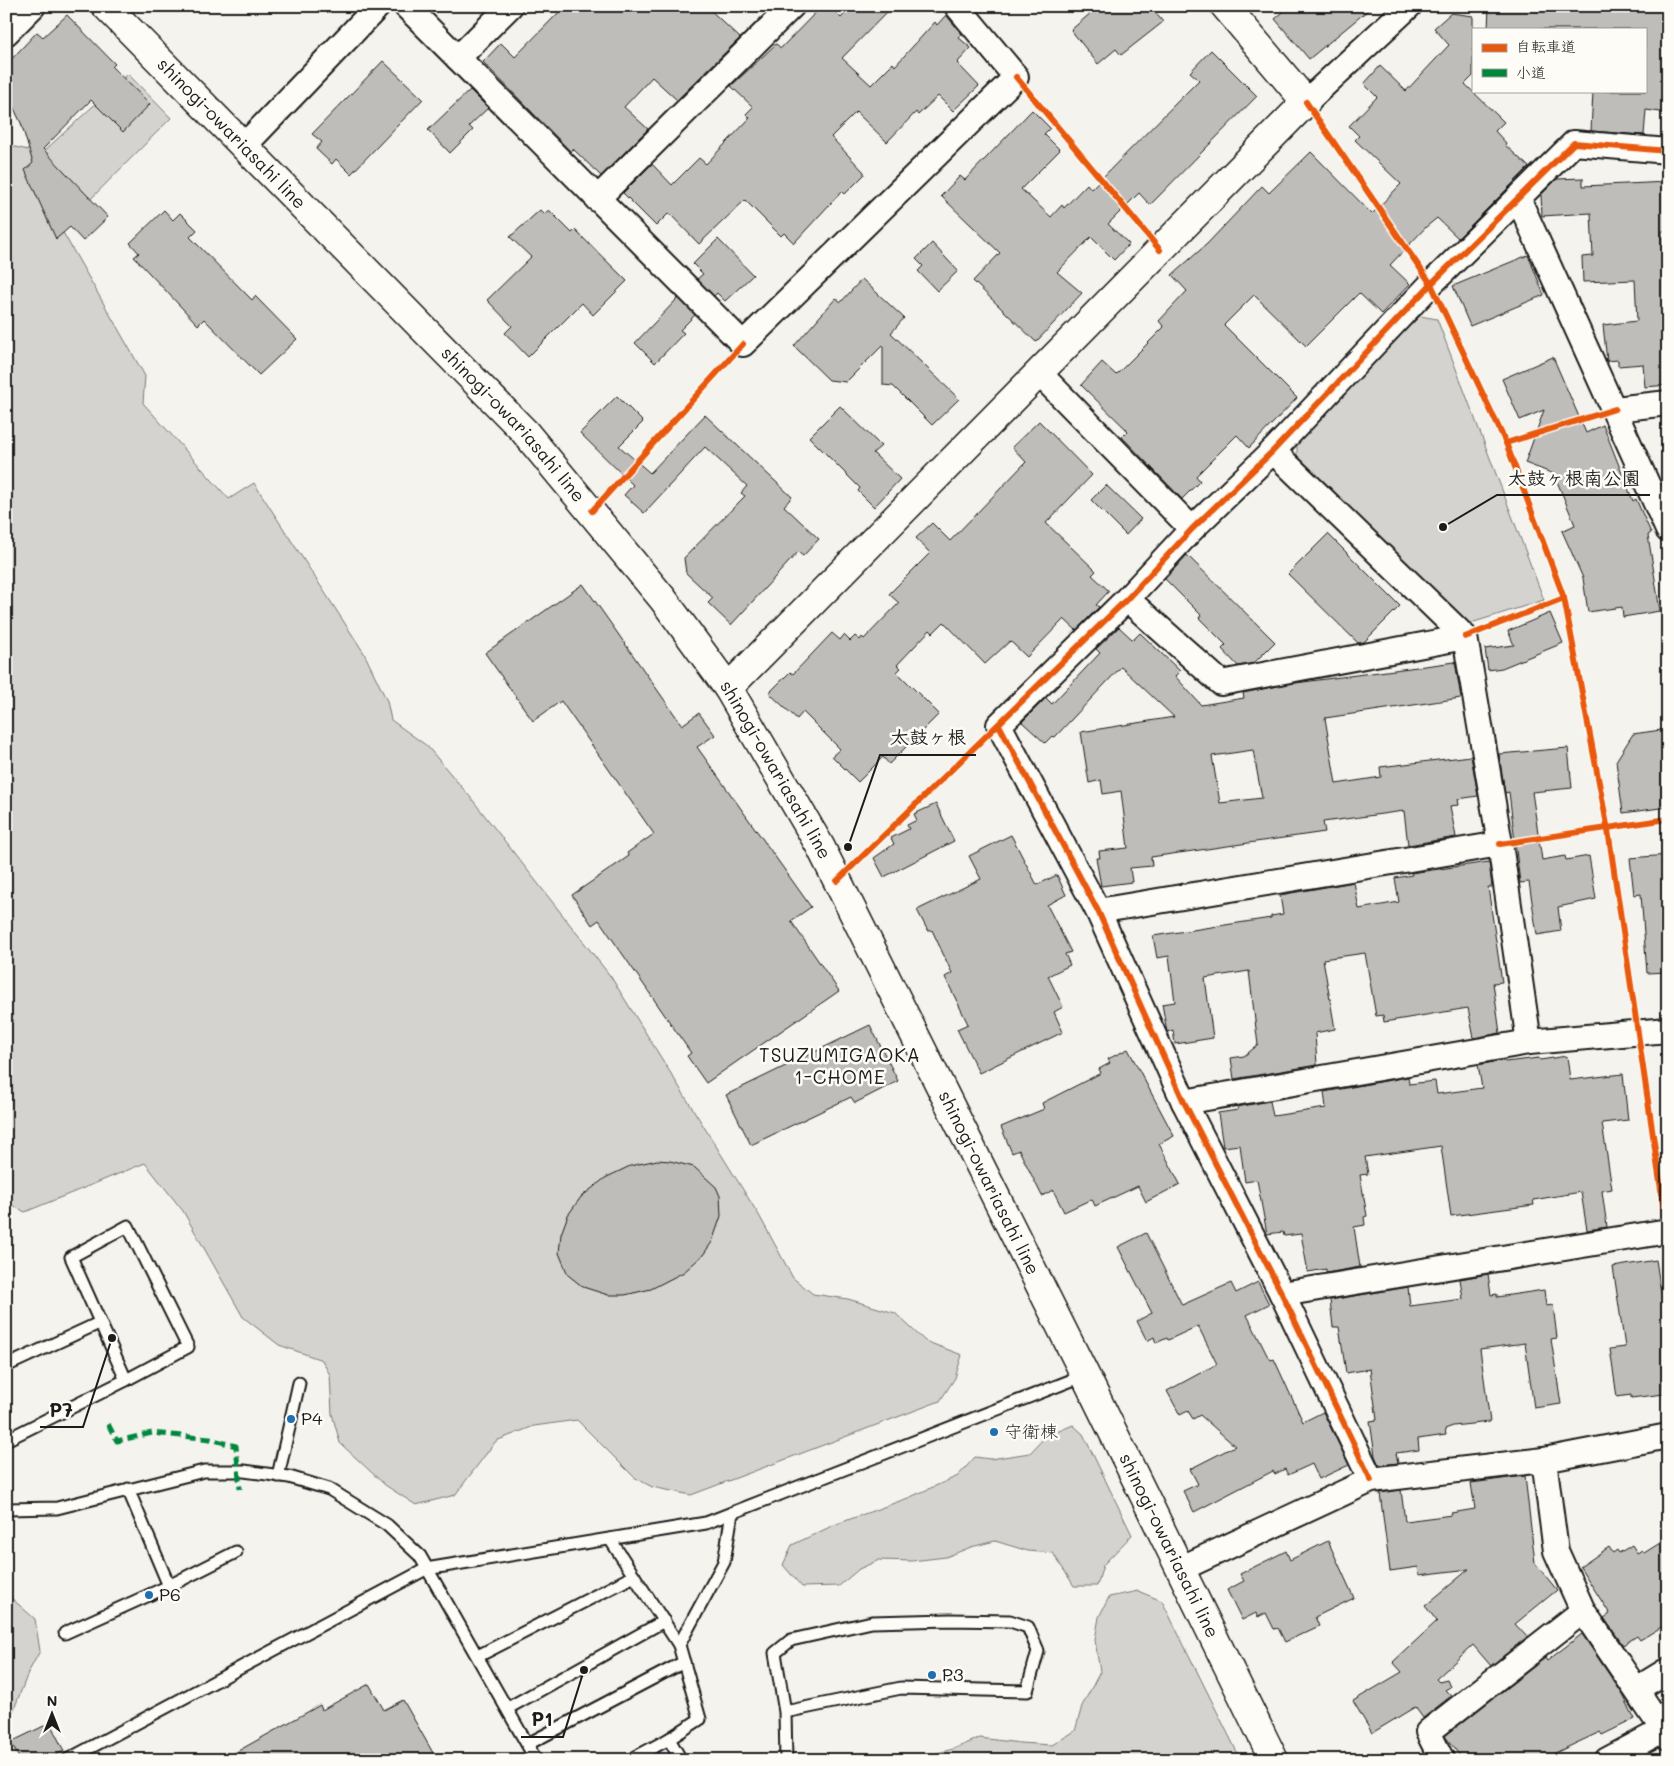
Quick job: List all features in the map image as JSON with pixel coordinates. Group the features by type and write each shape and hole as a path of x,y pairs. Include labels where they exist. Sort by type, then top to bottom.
{"main road":[{"name":"shinogi-owariasahi line","path":"106,6 524,431 663,599 728,688 820,846 1085,1374 1274,1760"},
{"path":"728,688 1306,102 1226,6"}],"street":[{"path":"6,33 33,6"},
{"path":"243,147 378,6"},
{"path":"406,6 743,344 1016,77 957,6"},
{"path":"458,58 510,6"},
{"path":"597,199 792,6"},
{"path":"1306,102 1409,6"},
{"path":"1371,1480 1282,1294 1184,1102 1098,911 999,725 1127,599 1192,529 1273,452 1431,284 1574,143 1668,151"},
{"path":"1518,198 1615,409 1668,530"},
{"path":"1039,373 1192,529"},
{"path":"1615,409 1668,404"},
{"path":"1273,452 1464,637 1500,844 1529,1042"},
{"path":"1127,599 1221,683 1464,637"},
{"path":"1098,911 1500,844"},
{"path":"1184,1102 1529,1042 1668,1030"},
{"path":"1282,1294 1667,1231"},
{"path":"1180,1569 1371,1480 1544,1460 1668,1436"},
{"path":"1544,1460 1556,1551 1583,1611 1666,1733 1607,1760"},
{"path":"1442,1760 1428,1732 1583,1611"},
{"path":"1637,1689 1668,1670"}],"lane":[{"path":"6,1440 126,1380 188,1347 128,1226 71,1257 126,1380"},
{"path":"6,1366 99,1323"},
{"path":"67,1760 426,1569 706,1523 1085,1374"},
{"path":"278,1476 299,1383"},
{"path":"6,1509 57,1508 204,1471 244,1471 278,1476 329,1489 387,1526 420,1556 536,1760"},
{"path":"128,1490 169,1586"},
{"path":"680,1645 724,1562 732,1513"},
{"path":"610,1539 680,1645 700,1719 669,1739 630,1760"},
{"path":"65,1633 169,1586 236,1552"},
{"path":"478,1656 634,1576"},
{"path":"508,1708 664,1621"},
{"path":"785,1712 901,1688 1027,1691 1038,1651 1028,1627 1010,1621 872,1622 791,1640 775,1653 785,1712 786,1760"},
{"path":"528,1744 684,1662"},
{"path":"669,1739 681,1760"}],"path":[{"path":"1016,77 1160,250"},
{"path":"1306,102 1431,284 1506,444 1564,598 1608,830 1667,1231"},
{"path":"592,511 743,344"},
{"path":"1506,444 1615,409"},
{"path":"1464,637 1564,598"},
{"path":"837,881 999,725"},
{"path":"1500,844 1608,830 1668,819"}],"shaded area":[{"path":"128,74 171,118 61,229 145,376 143,403 229,499 254,483 364,653 387,701 391,720 427,746 471,798 611,977 760,1217 793,1278 813,1294 848,1299 895,1313 925,1341 962,1355 955,1378 940,1401 691,1495 652,1487 634,1477 577,1420 534,1426 496,1441 455,1495 416,1505 385,1485 340,1443 332,1414 330,1375 322,1360 279,1345 243,1317 183,1211 145,1163 25,1212 10,1204 6,1196 6,145 42,153"},
{"path":"1420,316 1437,319 1544,600 1468,624 1297,455 1297,439"},
{"path":"1073,1425 1083,1434 1132,1535 1103,1565 1097,1586 1074,1586 1053,1553 1028,1551 995,1541 971,1547 946,1557 912,1561 879,1560 859,1569 839,1586 802,1587 783,1565 792,1545 834,1525 908,1498 958,1476 975,1457 990,1459 1030,1453 1045,1437"},
{"path":"6,1588 10,1597 35,1619 40,1651 28,1673 6,1730"},
{"path":"1138,1591 1162,1601 1241,1760 911,1760 953,1749 980,1738 1052,1745 1075,1731 1082,1706 1100,1672 1095,1640 1099,1617 1109,1597"}],"building":[{"path":"565,6 706,6 740,38 677,100 652,77 624,107 648,129 601,176 573,149 571,152 483,62 501,43 515,57"},
{"path":"822,6 829,6 841,18 852,6 893,6 842,58 871,85 893,63 895,66 935,22 937,25 946,15 962,34 958,37 971,48 957,63 979,86 953,111 938,96 918,115 916,112 887,142 856,112 831,137 864,172 864,175 845,194 842,191 794,243 784,233 781,236 745,200 699,244 669,213 656,226 623,193 652,164 672,185 699,158 706,164 750,118 746,114 753,107 731,86 776,44 781,48"},
{"path":"1099,6 1150,6 1163,22 1121,55 1116,49 1098,64 1071,30"},
{"path":"1290,6 1373,6 1309,59 1275,19"},
{"path":"1489,6 1668,6 1668,113 1646,110 1644,135 1591,131 1593,92 1646,92 1646,28 1488,28"},
{"path":"1451,13 1473,16 1472,77 1465,84 1504,122 1495,131 1506,143 1505,145 1529,167 1458,238 1437,218 1426,227 1390,265 1410,284 1381,314 1359,293 1306,346 1254,295 1224,325 1297,398 1249,448 1237,435 1196,476 1200,481 1182,499 1122,437 1128,431 1081,385 1102,362 1116,375 1164,327 1159,321 1187,291 1172,275 1207,244 1262,186 1269,193 1311,152 1372,214 1401,184 1355,140 1359,136 1349,126 1377,97 1364,84 1380,66 1406,91 1449,45 1434,28"},
{"path":"67,15 115,64 112,67 150,104 123,132 91,100 43,149 108,217 83,241 70,227 56,239 25,170 33,163 21,123 6,92 6,65 37,32 43,37"},
{"path":"1211,50 1257,96 1150,205 1139,193 1108,224 1129,244 1114,260 1091,237 1057,272 1082,293 1036,342 973,281 1000,253 941,196 960,176 965,180 1032,110 1050,128 1044,134 1060,150 1021,189 1051,217 1062,205 1064,208 1087,184 1091,189 1199,80 1190,72"},
{"path":"383,61 423,99 351,174 336,159 332,164 316,149 322,142 312,134"},
{"path":"470,90 488,108 469,126 473,130 450,153 428,130"},
{"path":"1583,178 1583,186 1668,182 1668,231 1662,231 1665,319 1668,319 1668,385 1645,387 1643,364 1618,366 1618,360 1607,361 1603,325 1637,321 1635,280 1583,282 1582,257 1593,256 1591,213 1542,216 1541,195 1557,179"},
{"path":"164,210 173,220 180,213 197,230 190,237 252,300 255,296 297,339 259,375 204,319 198,325 134,257 139,253 130,243"},
{"path":"540,210 544,214 549,210 572,233 575,230 627,281 593,315 582,303 528,357 505,333 512,326 487,300 531,257 510,237"},
{"path":"718,239 753,275 725,301 717,293 714,296 697,279 703,274 693,264"},
{"path":"932,243 958,271 937,291 918,271 923,266 916,259"},
{"path":"1528,255 1544,295 1470,326 1453,286"},
{"path":"862,279 904,318 891,333 959,399 932,425 893,386 883,385 883,345 846,382 829,380 794,346 836,298 841,302"},
{"path":"678,298 695,315 680,330 684,333 655,363 635,343"},
{"path":"1553,357 1586,433 1603,425 1633,501 1636,499 1651,533 1648,535 1660,611 1623,617 1622,607 1588,612 1583,578 1562,531 1575,525 1554,474 1525,463 1544,410 1520,420 1502,379"},
{"path":"617,396 643,422 619,446 650,473 705,415 792,497 784,506 819,539 803,556 798,552 731,625 708,603 713,598 686,573 684,558 745,496 741,493 747,486 705,447 644,513 624,495 633,485 580,433"},
{"path":"840,406 881,446 873,453 900,479 874,507 858,491 860,488 809,437"},
{"path":"1039,421 1092,475 1046,523 1096,571 1092,575 1109,591 1096,605 1099,607 1076,630 1064,619 1027,657 1010,641 985,664 944,622 933,633 930,630 897,665 901,668 897,672 939,714 889,764 883,757 858,782 832,756 840,749 803,712 797,719 769,693 790,672 793,674 832,633 840,640 844,635 850,641 855,636 860,640 862,637 864,639 899,603 889,594 930,553 916,538 932,523 950,541 1026,462 1012,447"},
{"path":"1106,485 1141,519 1126,535 1091,500"},
{"path":"1328,534 1400,606 1364,642 1358,643 1288,574"},
{"path":"1187,555 1275,642 1254,663 1238,666 1222,649 1226,645 1199,618 1201,615 1165,579"},
{"path":"583,584 682,725 699,713 715,735 697,747 811,907 791,921 839,991 706,1083 687,1056 691,1053 599,920 592,925 572,895 629,856 627,853 654,834 561,701 533,721 485,653"},
{"path":"1550,613 1563,643 1502,668 1488,670 1485,649 1514,645 1508,631"},
{"path":"1119,627 1133,640 1140,633 1180,671 1175,676 1201,705 1244,698 1243,693 1288,684 1455,662 1461,698 1325,718 1336,784 1381,777 1380,767 1471,756 1478,796 1458,799 1459,805 1450,806 1456,837 1408,845 1404,811 1323,822 1325,832 1151,857 1152,866 1130,868 1132,882 1101,886 1096,858 1100,858 1099,851 1128,848 1121,791 1103,794 1101,780 1089,783 1081,732 1174,717 1121,667 1055,737 1052,736 1045,743 1022,722 1046,698 1052,704 1100,653 1096,649","holes":["1253,750 1262,798 1220,803 1212,756"]},
{"path":"1668,729 1668,807 1623,813 1616,761 1633,734"},
{"path":"1568,748 1572,788 1532,792 1542,860 1565,856 1566,860 1589,856 1596,899 1558,907 1561,931 1537,935 1529,882 1520,883 1509,792 1505,793 1499,754"},
{"path":"936,804 954,841 884,877 874,858 894,844 891,838 909,829 907,825 917,820 914,814"},
{"path":"1011,835 1037,885 1057,875 1066,895 1047,905 1071,952 1065,954 1070,965 1048,976 1063,1007 1054,1012 1063,1032 979,1073 957,1029 968,1024 945,977 952,973 932,930 928,931 917,910 981,879 969,856"},
{"path":"1668,855 1668,972 1647,973 1641,894 1634,895 1630,858"},
{"path":"1489,862 1492,887 1488,887 1502,982 1493,983 1500,1033 1474,1038 1468,1008 1384,1022 1383,1015 1376,1016 1365,953 1323,959 1335,1029 1315,1033 1317,1065 1234,1079 1231,1058 1244,1056 1258,1045 1249,971 1205,978 1213,1038 1175,1044 1173,1030 1167,1032 1162,1004 1175,1002 1169,956 1157,958 1153,936 1271,918 1271,916 1283,914 1280,895 1354,882 1359,909 1399,902 1395,878 1412,875 1411,873"},
{"path":"870,1025 898,1081 855,1103 851,1097 751,1145 726,1095"},
{"path":"1128,1049 1174,1136 1159,1144 1180,1184 1146,1202 1138,1186 1095,1206 1092,1199 1064,1212 1053,1190 1042,1196 1019,1150 1012,1153 1001,1127 1044,1109 1042,1103 1101,1073 1099,1069 1110,1063 1108,1059"},
{"path":"1567,1056 1570,1080 1623,1074 1628,1120 1602,1123 1612,1189 1602,1191 1607,1227 1587,1230 1581,1192 1533,1200 1534,1205 1451,1216 1441,1146 1365,1157 1368,1174 1360,1175 1367,1216 1364,1217 1365,1225 1354,1227 1360,1267 1326,1273 1326,1269 1308,1272 1301,1234 1284,1236 1283,1232 1267,1234 1257,1180 1245,1182 1240,1145 1223,1147 1218,1113 1238,1110 1237,1107 1270,1101 1273,1116 1326,1108 1324,1092 1408,1077 1409,1084 1435,1081 1437,1094 1482,1088 1478,1065 1504,1060 1505,1062 1539,1058 1540,1060"},
{"path":"657,1160 694,1167 716,1187 720,1196 721,1216 712,1242 703,1255 684,1272 651,1289 625,1295 608,1295 583,1287 568,1275 559,1253 561,1234 568,1215 581,1197 605,1178 630,1166"},
{"path":"1146,1233 1182,1305 1231,1283 1236,1293 1258,1282 1269,1304 1247,1315 1267,1355 1271,1360 1274,1359 1303,1422 1323,1412 1349,1465 1319,1479 1312,1464 1288,1475 1285,1469 1275,1474 1273,1471 1194,1512 1183,1491 1198,1484 1190,1469 1235,1446 1200,1415 1193,1419 1188,1411 1180,1415 1167,1391 1217,1364 1198,1326 1168,1340 1167,1338 1156,1343 1154,1337 1147,1341 1137,1321 1152,1313 1118,1247"},
{"path":"1656,1260 1668,1337 1668,1378 1662,1379 1664,1394 1631,1398 1631,1395 1617,1397 1610,1349 1625,1347 1613,1267"},
{"path":"1488,1274 1491,1295 1497,1294 1497,1297 1544,1290 1546,1306 1553,1305 1557,1338 1551,1339 1561,1404 1534,1408 1525,1343 1480,1349 1490,1422 1453,1426 1445,1429 1446,1435 1418,1439 1419,1450 1396,1453 1398,1463 1379,1465 1375,1456 1370,1421 1377,1420 1370,1369 1346,1373 1339,1327 1333,1327 1330,1300 1408,1287 1410,1306 1463,1299 1460,1279"},
{"path":"1525,1476 1535,1563 1557,1590 1515,1624 1527,1637 1491,1666 1473,1645 1436,1679 1439,1682 1447,1680 1450,1687 1445,1690 1451,1696 1423,1718 1415,1707 1372,1733 1353,1701 1402,1672 1393,1662 1437,1621 1425,1606 1469,1569 1419,1575 1418,1567 1390,1571 1380,1493 1401,1490 1405,1521 1452,1515 1451,1513 1475,1509 1471,1483"},
{"path":"1668,1538 1668,1623 1640,1640 1637,1636 1623,1645 1604,1618 1610,1614 1580,1567 1609,1547 1613,1553 1617,1550 1619,1553 1632,1545 1637,1553 1642,1550 1644,1553"},
{"path":"1328,1541 1354,1598 1315,1617 1319,1626 1285,1642 1278,1628 1274,1629 1266,1613 1258,1617 1256,1613 1242,1620 1227,1590 1244,1581 1240,1574 1286,1551 1290,1560"},
{"path":"1582,1634 1623,1695 1635,1719 1602,1735 1600,1732 1553,1754 1556,1760 1463,1760 1445,1736 1545,1658 1547,1661"},
{"path":"369,1684 384,1710 403,1700 437,1760 222,1760 320,1705 322,1710"},
{"path":"50,1723 64,1751 45,1760 20,1760 11,1742"}],"marked path":[{"path":"108,1424 117,1441 152,1433 210,1439 236,1446 240,1489"}],"cycle path":[{"path":"1016,77 1160,250"},
{"path":"1306,102 1431,284 1506,443 1564,598 1608,830 1668,1237"},
{"path":"837,881 1127,599 1192,529 1273,451 1431,284 1574,143 1668,151"},
{"path":"592,511 743,344"},
{"path":"1506,443 1615,409"},
{"path":"1465,637 1564,598"},
{"path":"999,725 1098,911 1184,1102 1282,1294 1371,1480"},
{"path":"1500,844 1668,819"}],"place":[{"name":"太鼓ヶ根南公園","path":"1443,527"},
{"name":"太鼓ヶ根","path":"848,847"},
{"name":"P7","path":"112,1338"},
{"name":"P4","path":"291,1419"},
{"name":"守衛棟","path":"994,1432"},
{"name":"P6","path":"149,1595"},
{"name":"P1","path":"584,1670"},
{"name":"P3","path":"932,1675"}],"district":[{"name":"TSUZUMIGAOKA 1-CHOME","path":"840,1066"}]}
